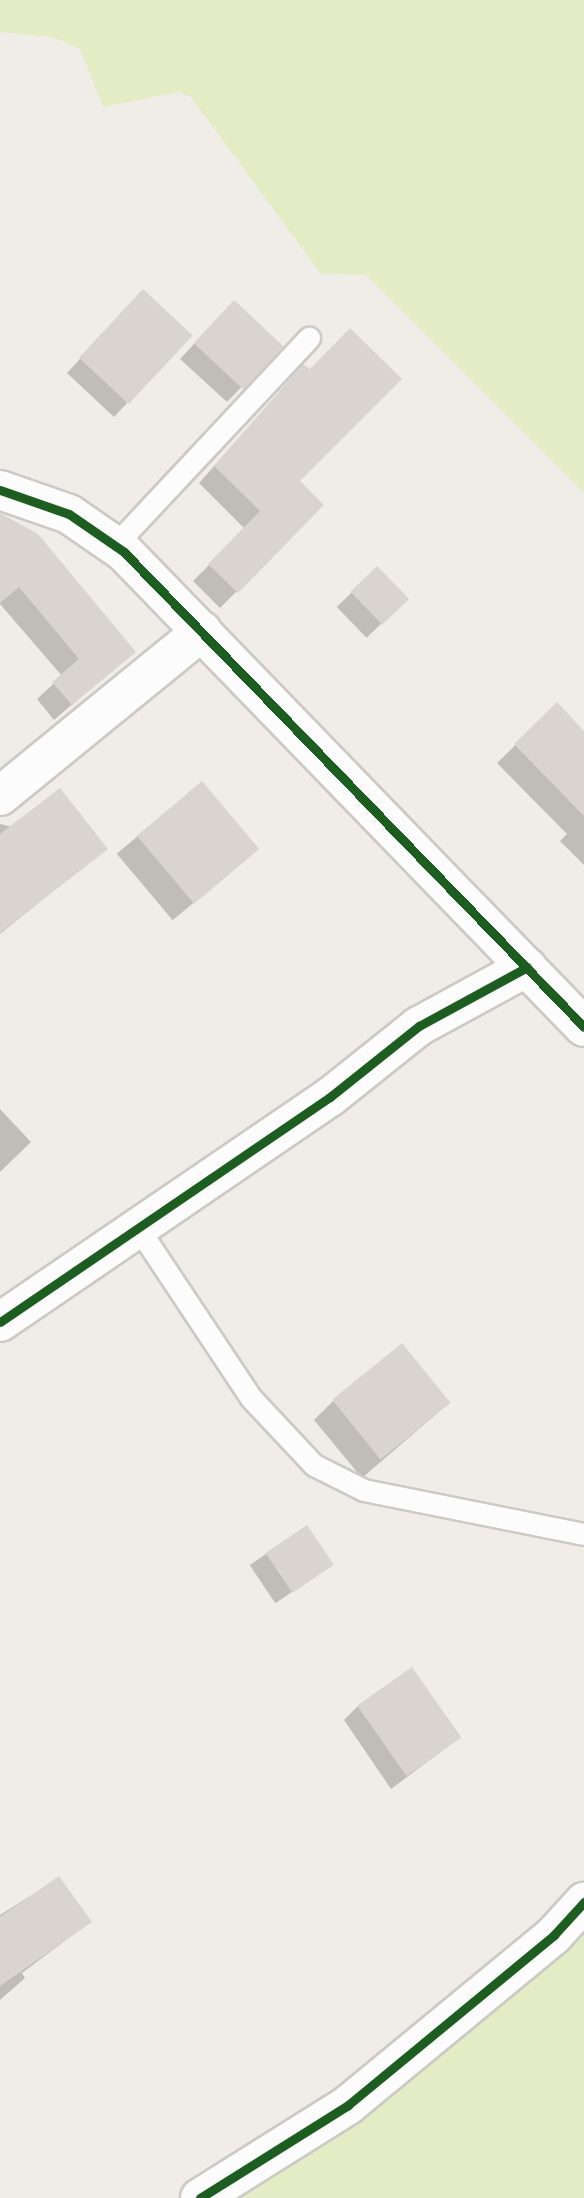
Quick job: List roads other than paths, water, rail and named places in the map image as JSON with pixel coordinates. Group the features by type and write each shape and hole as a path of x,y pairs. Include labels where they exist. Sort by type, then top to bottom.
{"street":[{"path":"0,491 35,498 115,545 202,631 584,1027"},
{"path":"0,796 202,631"},
{"path":"0,1322 330,1097 419,1026 527,967"},
{"path":"201,2198 348,2105 554,1935 584,1902"}],"lane":[{"path":"115,545 309,338"},
{"path":"138,1228 251,1398 314,1465 364,1490 584,1535"}]}
